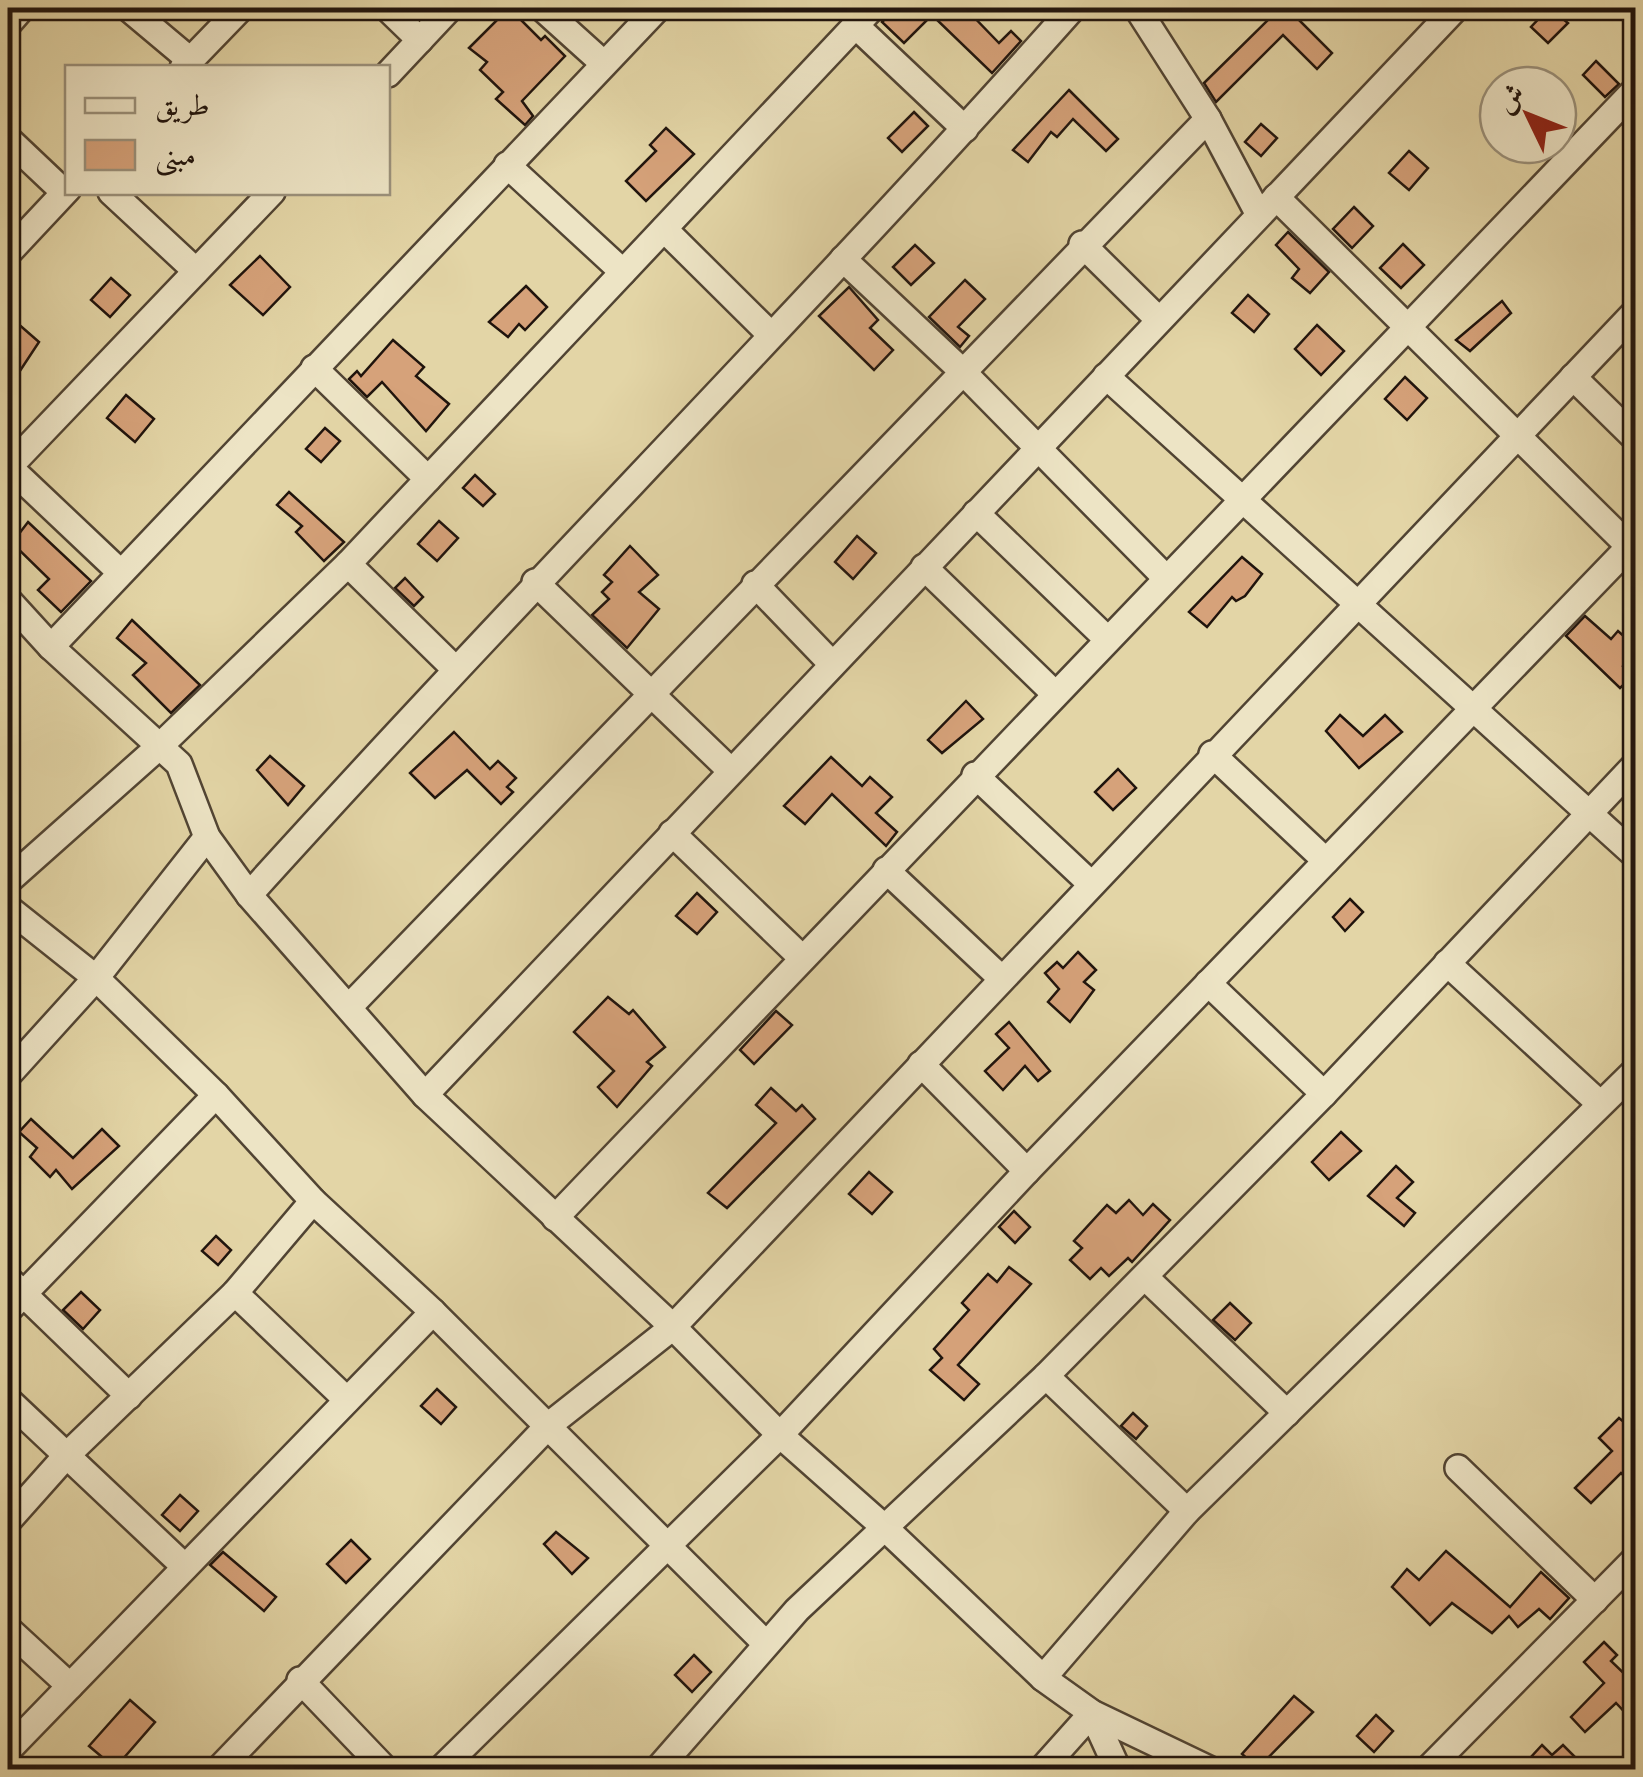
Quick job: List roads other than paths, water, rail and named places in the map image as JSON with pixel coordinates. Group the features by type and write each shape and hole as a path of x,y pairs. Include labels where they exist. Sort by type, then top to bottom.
{"street":[{"path":"8,24 22,8"},
{"path":"128,8 187,64 240,8"},
{"path":"387,8 420,40"},
{"path":"390,72 450,8"},
{"path":"542,8 603,63"},
{"path":"51,647 658,8"},
{"path":"248,895 454,668 965,129 1073,8"},
{"path":"440,1770 780,1436 1027,1171 1633,547 1408,324 1267,206 1137,8"},
{"path":"425,1094 1456,8"},
{"path":"8,881 162,744 348,564 864,16 965,129"},
{"path":"554,1218 1164,576 1636,89"},
{"path":"350,1006 1082,244 1208,119"},
{"path":"8,139 65,190"},
{"path":"507,165 623,272"},
{"path":"8,253 65,192"},
{"path":"114,195 196,270"},
{"path":"120,572 8,468 269,195"},
{"path":"664,228 770,335"},
{"path":"1082,244 1159,320"},
{"path":"843,259 961,370 1164,576"},
{"path":"218,1770 300,1680 549,1425 673,1327 1357,600 1636,311"},
{"path":"314,368 428,479"},
{"path":"1106,376 1475,706 1636,856"},
{"path":"1572,377 1636,440"},
{"path":"976,513 1106,638"},
{"path":"348,564 454,668"},
{"path":"924,567 1054,692"},
{"path":"535,582 731,771"},
{"path":"754,584 832,664"},
{"path":"8,600 51,647 162,744 190,785 207,838 248,895 425,1094 673,1327 780,1436 884,1527 1042,1678 1092,1713 1211,1770"},
{"path":"1212,754 1326,861"},
{"path":"657,1770 766,1644 1144,1277 1324,1094 1636,764"},
{"path":"975,775 1090,884"},
{"path":"672,834 802,958"},
{"path":"8,1075 96,978 207,838"},
{"path":"886,870 1001,978"},
{"path":"8,908 96,978 216,1094 313,1202 549,1425 766,1644"},
{"path":"1447,964 1598,1102"},
{"path":"1208,983 1324,1094"},
{"path":"921,1064 1027,1171"},
{"path":"1042,1678 1187,1511 1598,1102 1636,1070"},
{"path":"129,1396 13,1295 216,1094"},
{"path":"8,1521 66,1456 235,1292 313,1202"},
{"path":"1144,1277 1286,1413"},
{"path":"235,1292 347,1400"},
{"path":"8,1750 433,1312"},
{"path":"1046,1376 1187,1511"},
{"path":"8,1400 185,1567"},
{"path":"1458,1468 1595,1600"},
{"path":"1427,1770 1636,1558"},
{"path":"8,1629 70,1686"},
{"path":"300,1680 386,1770"},
{"path":"1041,1770 1092,1713"},
{"path":"1092,1713 1118,1770"}]}
